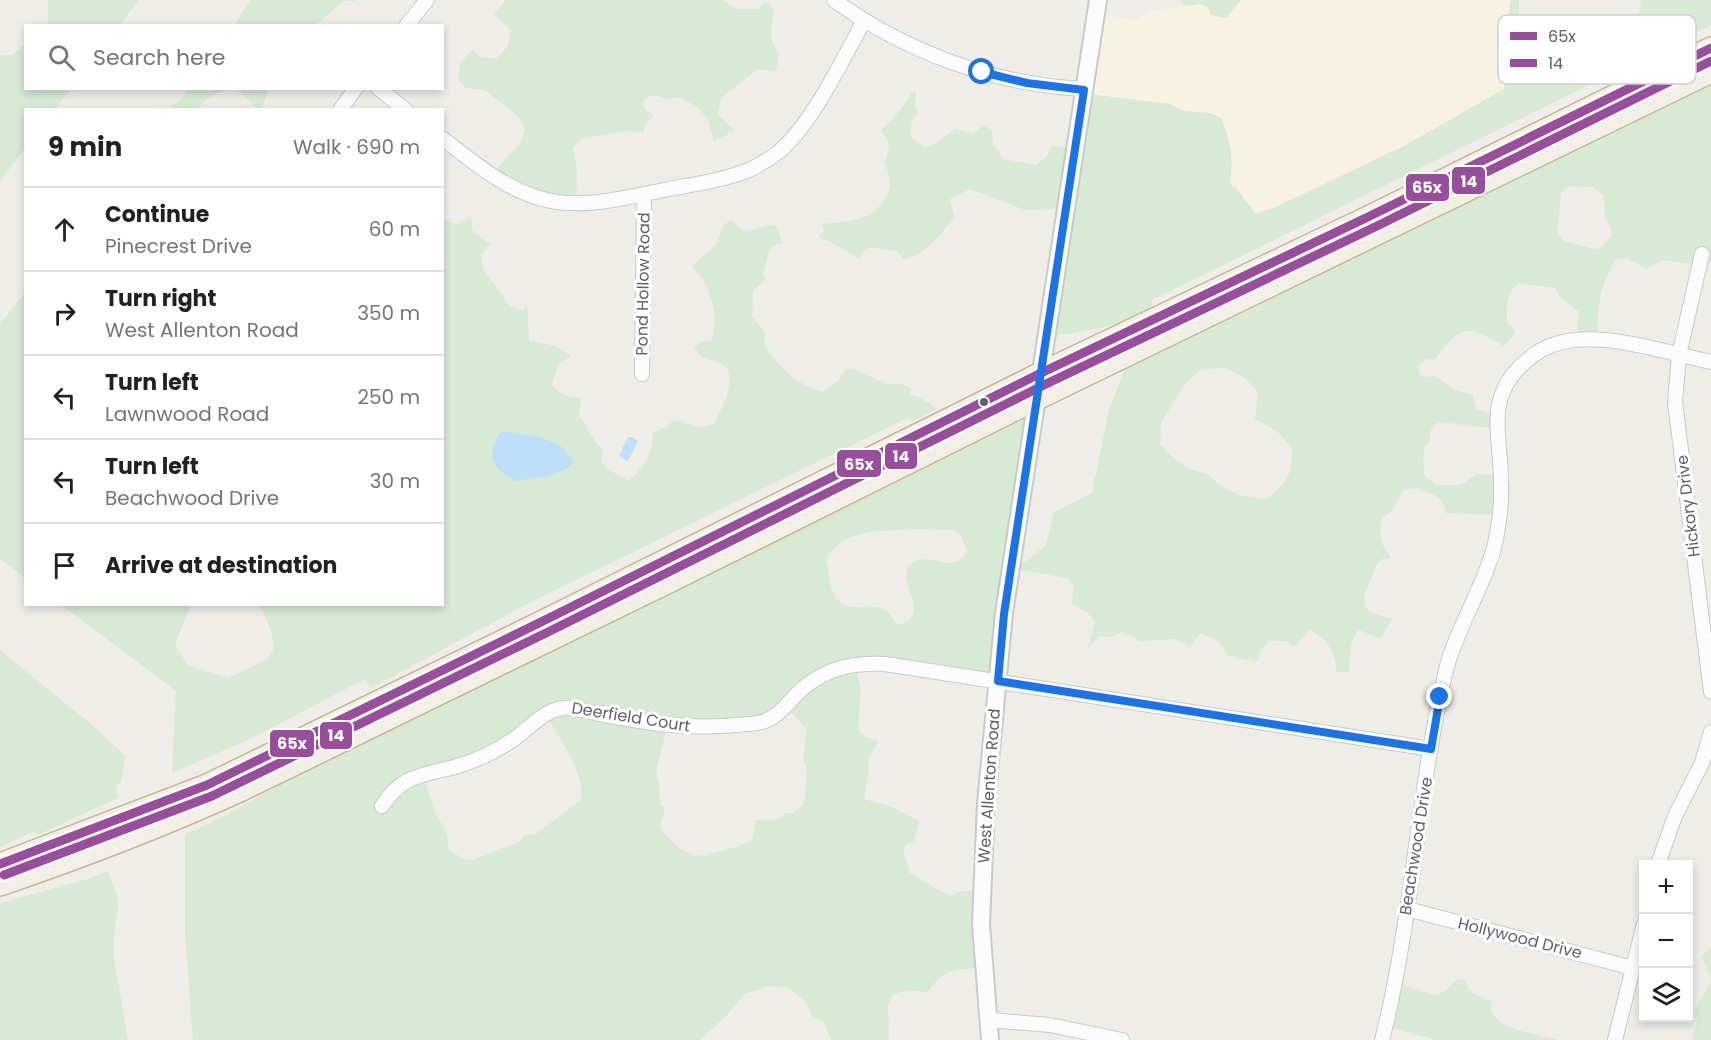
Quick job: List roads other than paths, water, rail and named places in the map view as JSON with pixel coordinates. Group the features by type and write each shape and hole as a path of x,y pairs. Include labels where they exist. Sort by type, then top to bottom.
{"highway":[{"path":"1696,55 1711,48"},
{"path":"1696,79 1711,72"},
{"path":"0,864 207,785 539,623 1041,373 1370,216 1638,84"},
{"path":"0,885 103,848 242,790 1037,399 1686,84"}],"street":[{"path":"408,24 427,0"},
{"path":"834,0 864,21 931,53 982,72 1027,83 1084,90"},
{"name":"West Allenton Road","path":"990,1040 981,924 986,803 1004,614 1098,0"},
{"path":"444,139 497,178 539,198 558,202 609,201 734,174 767,160 791,140 812,112 864,21"},
{"path":"341,108 355,90"},
{"path":"381,90 403,108"},
{"name":"Pond Hollow Road","path":"642,374 645,194"},
{"name":"Hickory Drive","path":"1702,254 1679,355 1675,402 1707,620 1711,692"},
{"name":"Beachwood Drive","path":"1382,1040 1407,909 1442,687 1453,648 1494,548 1501,501 1496,420 1498,406 1509,381 1517,370 1542,350 1582,339 1629,344 1711,362"},
{"name":"Deerfield Court","path":"382,806 391,792 410,779 486,756 556,708 573,708 662,725 706,728 764,721 774,717 812,682 830,671 853,664 885,664 1431,749"},
{"path":"1659,860 1675,816 1702,763 1711,732"},
{"name":"Hollywood Drive","path":"1407,909 1633,968"},
{"path":"1615,1040 1639,944"},
{"path":"988,1020 1050,1025 1122,1040"}],"water":[{"path":"502,431 543,438 553,442 569,454 573,463 568,468 554,474 515,481 500,471 493,459 493,446"},
{"path":"628,437 638,441 628,461 619,456"}]}
